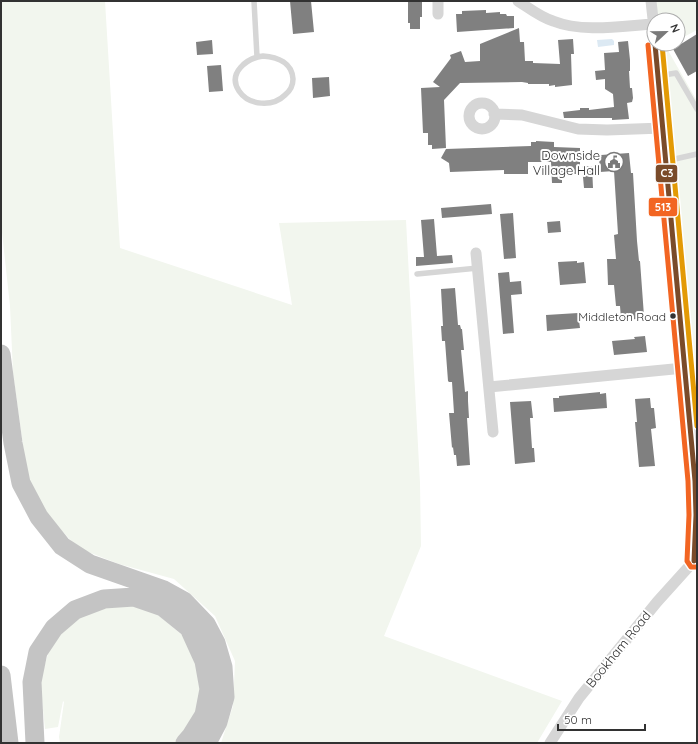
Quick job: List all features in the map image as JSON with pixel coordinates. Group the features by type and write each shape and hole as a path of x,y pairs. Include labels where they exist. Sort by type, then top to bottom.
{"highway":[{"path":"1,354 13,443 21,483 39,517 62,546 90,564 164,590 184,600 206,624 216,643 223,667 225,697 218,722 207,743"},
{"path":"34,739 32,682 38,652 54,628 75,610 104,599 134,597 163,607 189,628 204,661 209,689 204,715 185,743"},
{"path":"1,675 3,718 9,743"},
{"path":"3,718 34,739"}],"street":[{"path":"438,1 438,14"},
{"path":"518,1 552,21 569,26 590,28 646,24"},
{"path":"652,1 653,12"},
{"path":"656,52 684,368 693,426 696,515 695,560"},
{"path":"494,114 522,115 582,130 663,128"},
{"path":"476,253 493,432"},
{"path":"489,387 684,368"},
{"name":"Bookham Road","path":"550,743 579,698 657,602 695,560"}],"lane":[{"path":"254,1 256,57"},
{"path":"263,56 277,58 289,66 293,82 290,90 279,100 266,103 252,101 240,92 236,85 238,70 250,59 256,57 263,56"},
{"path":"658,76 676,73 697,109"},
{"path":"666,161 697,154"},
{"path":"417,274 478,268"}],"shaded area":[{"path":"1,1 105,1 120,248 292,305 279,223 406,220 420,483 421,546 384,636 562,701 537,743 221,743 233,706 235,661 215,616 174,579 119,564 78,548 48,516 28,482 13,373 10,306 1,223"},
{"path":"656,1 697,1 697,30 686,36 686,12 657,12"},
{"path":"612,39 614,41 614,45 598,47 597,40"},
{"path":"661,52 669,52 697,101 697,419 693,411"},
{"path":"130,604 152,610 187,639 202,684 199,708 177,743 60,743 59,737 64,702 63,701 58,727 45,729 40,681 50,647 69,623 87,611"}],"building":[{"path":"290,1 311,1 314,32 293,34"},
{"path":"408,1 422,1 420,29 410,29 410,23 408,23"},
{"path":"486,10 486,13 500,12 500,14 506,14 507,16 514,16 514,28 457,32 456,14 462,14 462,11"},
{"path":"519,28 520,42 524,42 525,61 533,61 533,63 560,64 558,40 573,39 574,54 571,54 572,85 555,87 555,85 549,86 549,84 528,84 522,82 460,83 444,100 446,148 432,149 432,145 428,145 428,133 423,133 421,88 440,87 433,82 451,58 450,55 461,51 465,62 480,61 480,44"},
{"path":"697,34 697,71 688,76 675,52 686,52 686,41"},
{"path":"212,40 213,54 197,55 196,42"},
{"path":"628,41 630,88 632,88 633,98 632,102 627,103 629,119 612,120 612,118 564,118 563,112 580,110 580,108 589,108 589,110 614,107 613,94 605,89 605,79 596,80 595,71 605,70 604,53 619,52 618,42"},
{"path":"221,65 223,91 209,92 207,66"},
{"path":"329,77 330,96 313,98 312,78"},
{"path":"531,142 554,142 554,147 580,148 580,174 562,174 562,183 552,183 551,162 528,162 528,174 504,174 504,170 450,172 449,163 441,158 446,149 531,146"},
{"path":"629,153 631,173 633,173 637,241 644,316 637,317 637,319 626,320 626,318 621,319 620,306 616,306 614,285 608,285 607,259 616,259 614,235 618,234 614,171 600,172 599,158 601,155"},
{"path":"582,166 592,166 593,188 584,188"},
{"path":"491,204 492,214 442,218 441,208"},
{"path":"513,213 516,258 504,259 500,214"},
{"path":"434,219 437,256 452,255 453,263 416,266 416,257 424,257 421,220"},
{"path":"560,221 561,232 548,233 547,222"},
{"path":"577,261 577,263 584,262 586,283 560,285 558,262"},
{"path":"509,272 510,282 521,281 522,294 511,295 514,333 503,334 498,273"},
{"path":"455,288 458,325 460,325 462,329 464,350 461,350 465,392 468,391 469,418 467,418 470,465 457,466 456,455 454,455 453,447 452,448 449,413 454,413 452,382 448,381 445,341 442,341 441,326 443,326 441,289"},
{"path":"578,313 580,328 547,331 546,315"},
{"path":"645,336 647,352 614,355 612,341 635,339 634,337"},
{"path":"600,392 600,394 606,393 607,408 554,412 553,398 559,398 559,396"},
{"path":"650,398 651,408 654,408 656,428 651,429 655,466 639,467 635,422 637,422 635,399"},
{"path":"531,401 533,418 530,418 532,448 534,448 535,462 515,464 510,402"}],"transit line":[{"name":"513","path":"649,52 688,481 689,515 687,561 691,567 697,567"},
{"name":"C3","path":"656,52 695,481 696,515 694,561"},
{"path":"663,52 697,426"}],"place":[{"name":"Downside Village Hall","path":"614,162"},
{"name":"Middleton Road","path":"673,316"}]}
